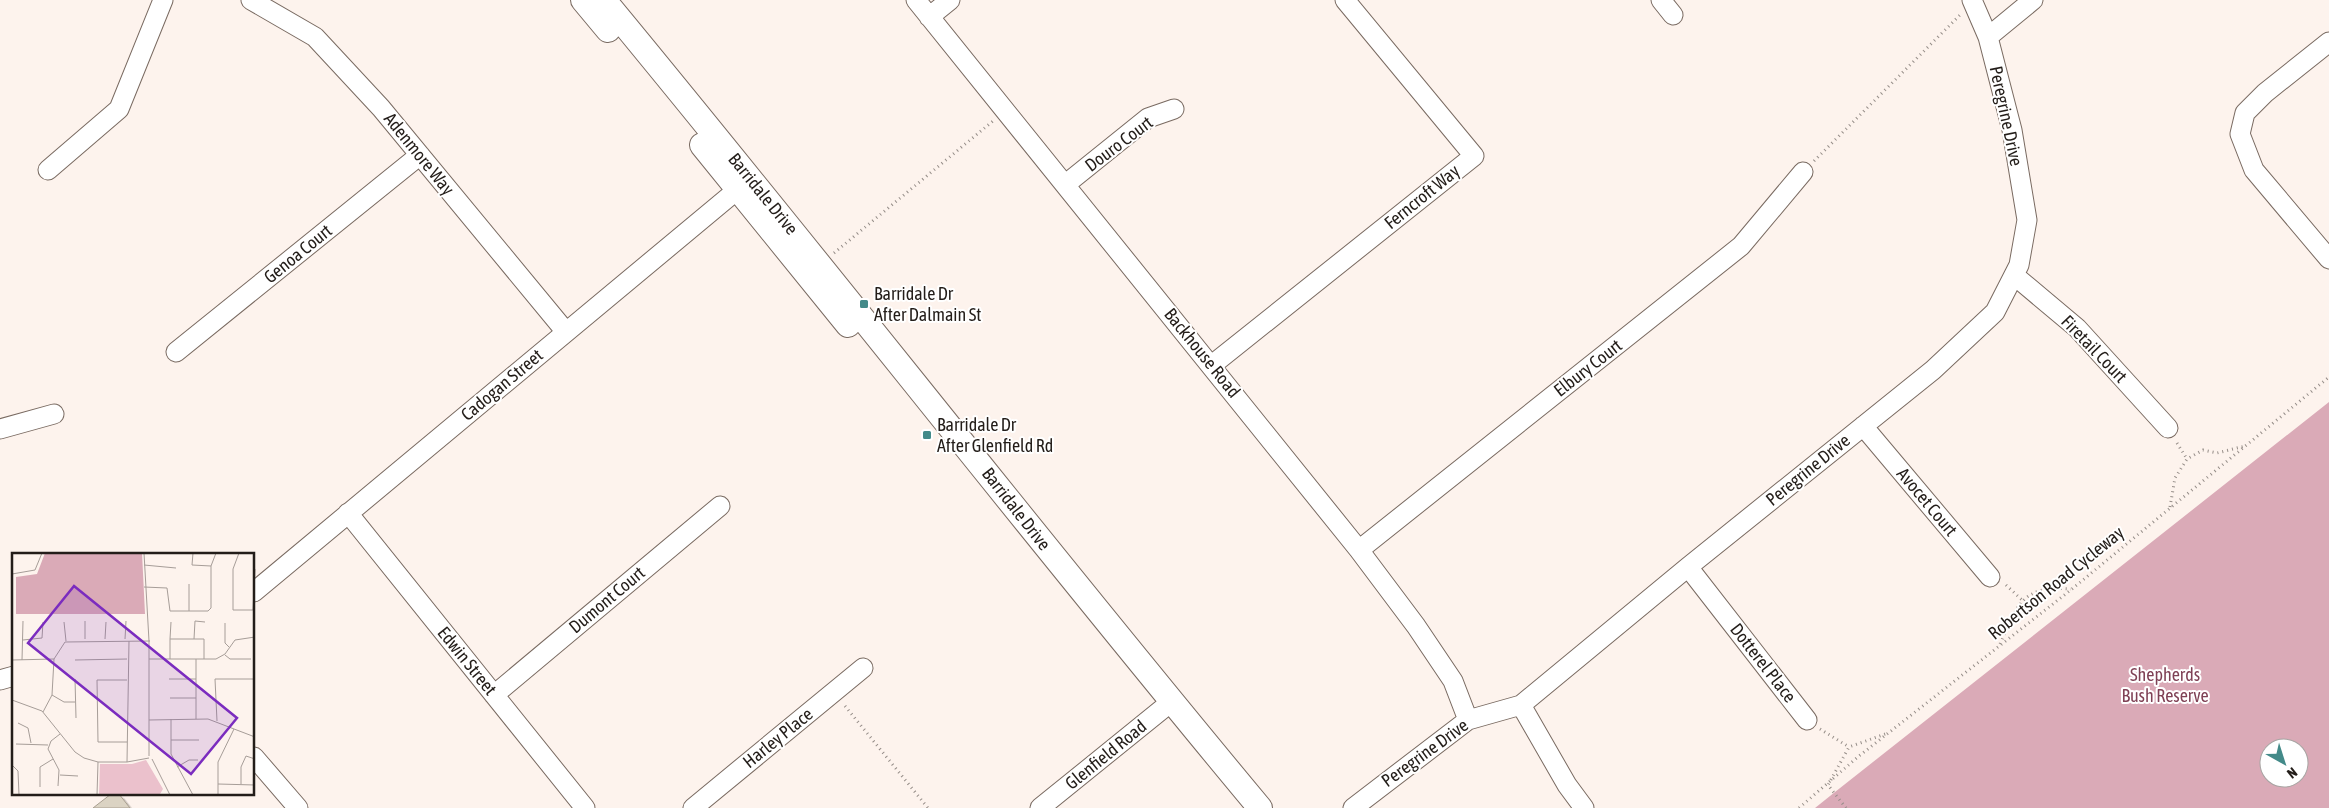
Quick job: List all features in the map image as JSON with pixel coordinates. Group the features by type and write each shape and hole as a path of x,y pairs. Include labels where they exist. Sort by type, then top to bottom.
{"street":[{"path":"48,170 120,109 163,0"},
{"name":"Adenmore Way","path":"251,0 315,37 381,108 566,332"},
{"name":"Barridale Drive","path":"584,0 744,184 820,264 1166,706 1239,808"},
{"name":"Barridale Drive","path":"604,0 744,184 1166,706 1260,808"},
{"name":"Backhouse Road","path":"916,0 1212,365 1359,550 1416,626 1453,681 1468,720"},
{"path":"930,16 950,0"},
{"name":"Ferncroft Way","path":"1212,365 1474,156 1346,0"},
{"path":"1660,0 1673,15"},
{"path":"1988,37 2033,0"},
{"name":"Peregrine Drive","path":"1353,808 1468,720 1521,704 1688,566 1933,370 1995,312 2015,276 2026,220 2012,130 1988,37 1973,1"},
{"path":"2329,42 2245,113 2240,134 2254,170 2329,259"},
{"name":"Douro Court","path":"1066,184 1148,118 1174,110"},
{"name":"Genoa Court","path":"176,352 420,155"},
{"name":"Elbury Court","path":"1359,550 1741,246 1802,172"},
{"name":"Cadogan Street","path":"255,591 744,184"},
{"name":"Firetail Court","path":"2015,276 2077,328 2168,428"},
{"path":"0,429 54,414"},
{"name":"Avocet Court","path":"1863,426 1990,577"},
{"name":"Dumont Court","path":"494,694 720,506"},
{"name":"Edwin Street","path":"348,513 585,808"},
{"name":"Dotterel Place","path":"1688,566 1807,720"},
{"name":"Harley Place","path":"692,808 863,668"},
{"path":"1521,704 1567,786 1584,808"},
{"name":"Glenfield Road","path":"1040,808 1166,706"},
{"path":"255,758 298,808"}],"path":[{"path":"1802,172 1973,1"},
{"path":"820,264 1006,110"},
{"name":"Robertson Road Cycleway","path":"1799,808 1889,733 2072,589 2329,377"},
{"path":"2170,508 2175,478 2187,459 2203,450 2217,453 2248,445"},
{"path":"2000,646 2022,600 2040,591 2072,589"},
{"path":"834,692 928,808"},
{"name":"Dotterel Place","path":"1807,720 1849,747"},
{"path":"1846,808 1828,785 1849,747 1889,733"}],"green space":[{"name":"Shepherds Bush Reserve","path":"2329,402 2329,808 1815,808"}],"building":[{"path":"108,796 121,796 130,808 93,808"}],"place":[{"name":"Barridale Dr After Dalmain St","path":"864,304"},
{"name":"Barridale Dr After Glenfield Rd","path":"927,435"}]}
